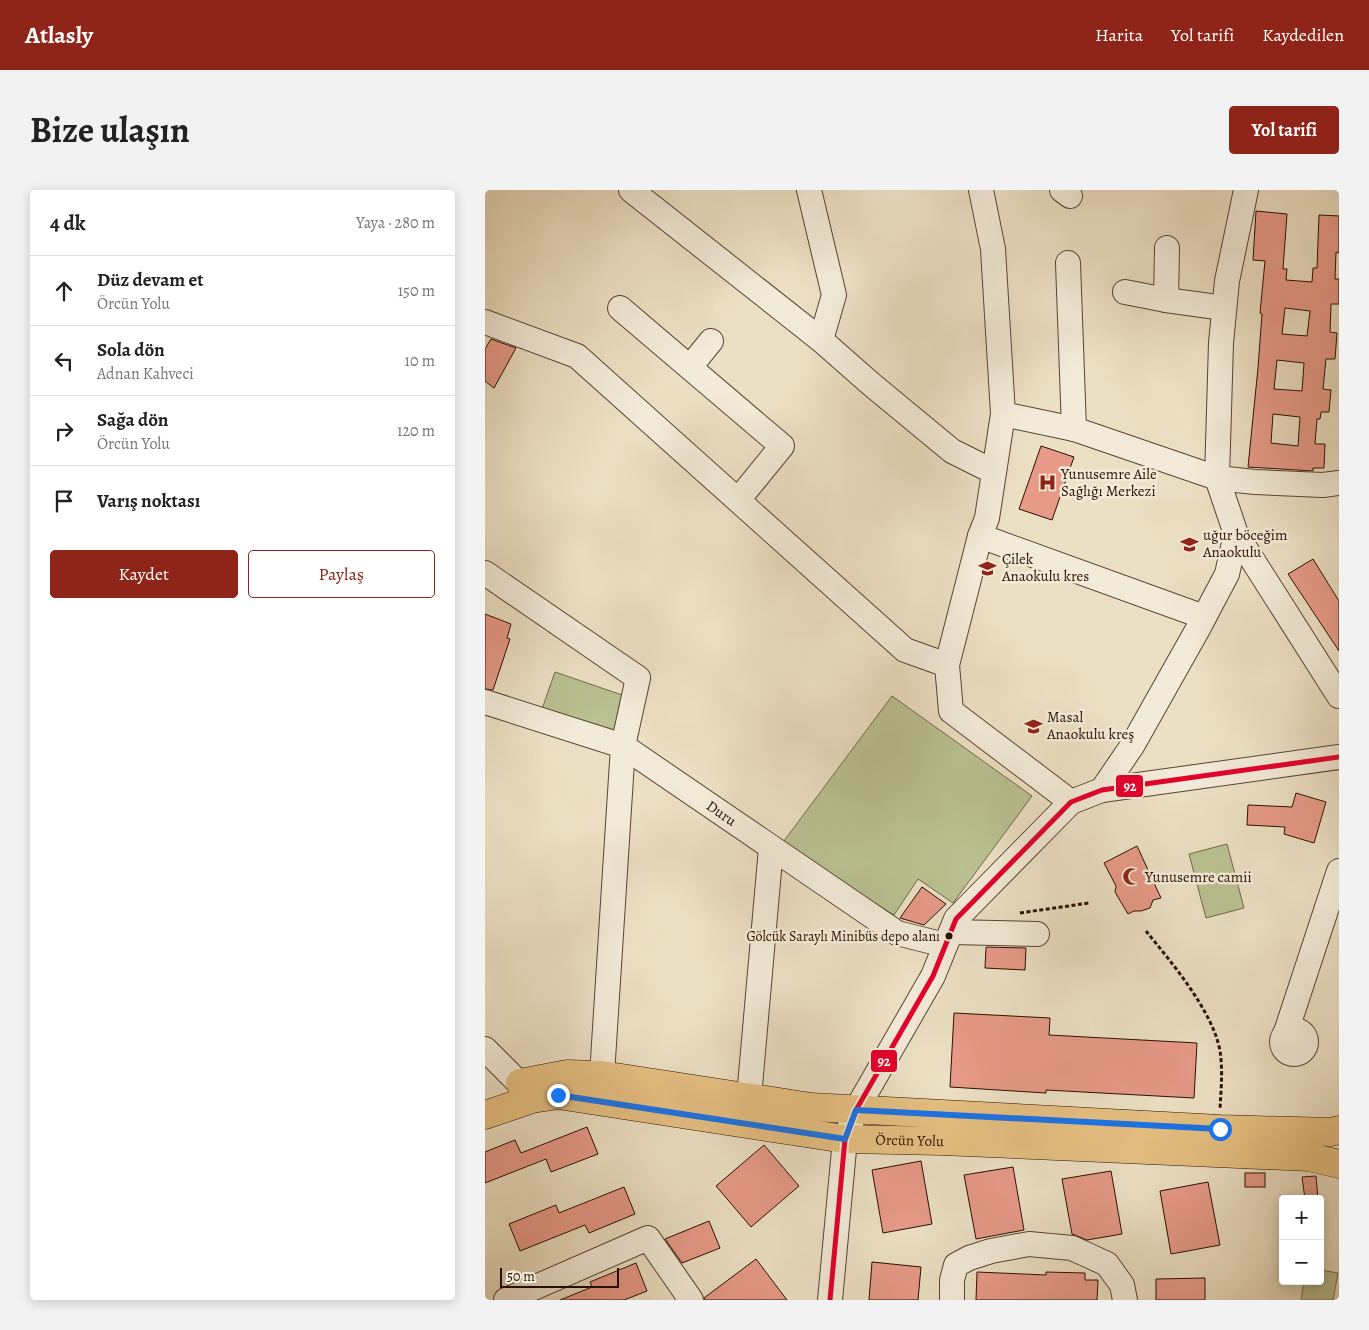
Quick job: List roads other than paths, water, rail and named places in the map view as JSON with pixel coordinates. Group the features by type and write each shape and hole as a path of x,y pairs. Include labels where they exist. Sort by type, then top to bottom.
{"main road":[{"name":"Örcün Yolu","path":"485,1095 519,1083 567,1074 602,1075 811,1107 1220,1129 1331,1132 1339,1130"},
{"name":"Örcün Yolu","path":"485,1114 532,1099 558,1095 845,1139 941,1141 1309,1157 1339,1164"},
{"path":"1339,1136 1337,1148 1339,1158"}],"street":[{"path":"631,190 821,340 952,451 994,472"},
{"path":"809,190 834,294 821,340"},
{"path":"981,190 993,249 1003,414 987,518 980,536 947,665 951,711 1071,802"},
{"path":"1246,190 1227,281 1224,308 1221,344 1217,478 1236,534 1339,696"},
{"path":"1166,300 1167,248"},
{"path":"1068,262 1074,429"},
{"path":"1125,292 1224,308"},
{"path":"620,308 782,446 738,500"},
{"path":"485,322 577,356 905,650 947,665"},
{"path":"689,367 711,341"},
{"path":"1003,414 1074,429 1217,478 1323,485 1339,483"},
{"path":"1102,790 1132,746 1227,574 1236,534"},
{"path":"980,536 1204,617"},
{"path":"485,573 638,678 623,746 602,1075"},
{"path":"1295,600 1339,666"},
{"name":"Duru","path":"485,702 623,746 897,933 948,939 1037,934"},
{"path":"830,1300 845,1139 856,1110 933,976 957,919 1071,802 1102,790 1339,757"},
{"path":"749,1097 771,848"},
{"path":"1285,1035 1339,871"},
{"path":"485,1049 519,1083"},
{"path":"506,1300 649,1238 691,1300"},
{"path":"952,1300 952,1280 956,1265 969,1258 991,1251 1029,1244 1072,1248 1107,1264 1122,1285 1125,1300"}],"place":[{"name":"Yunusemre Aile Sağlığı Merkezi","path":"1047,483"},
{"name":"uğur böceğim Anaokulu","path":"1189,544"},
{"name":"Çilek Anaokulu kres","path":"988,568"},
{"name":"Masal Anaokulu kreş","path":"1033,726"},
{"name":"Yunusemre camii","path":"1131,877"},
{"name":"Gölcük Saraylı Minibüs depo alanı","path":"949,936"}]}
